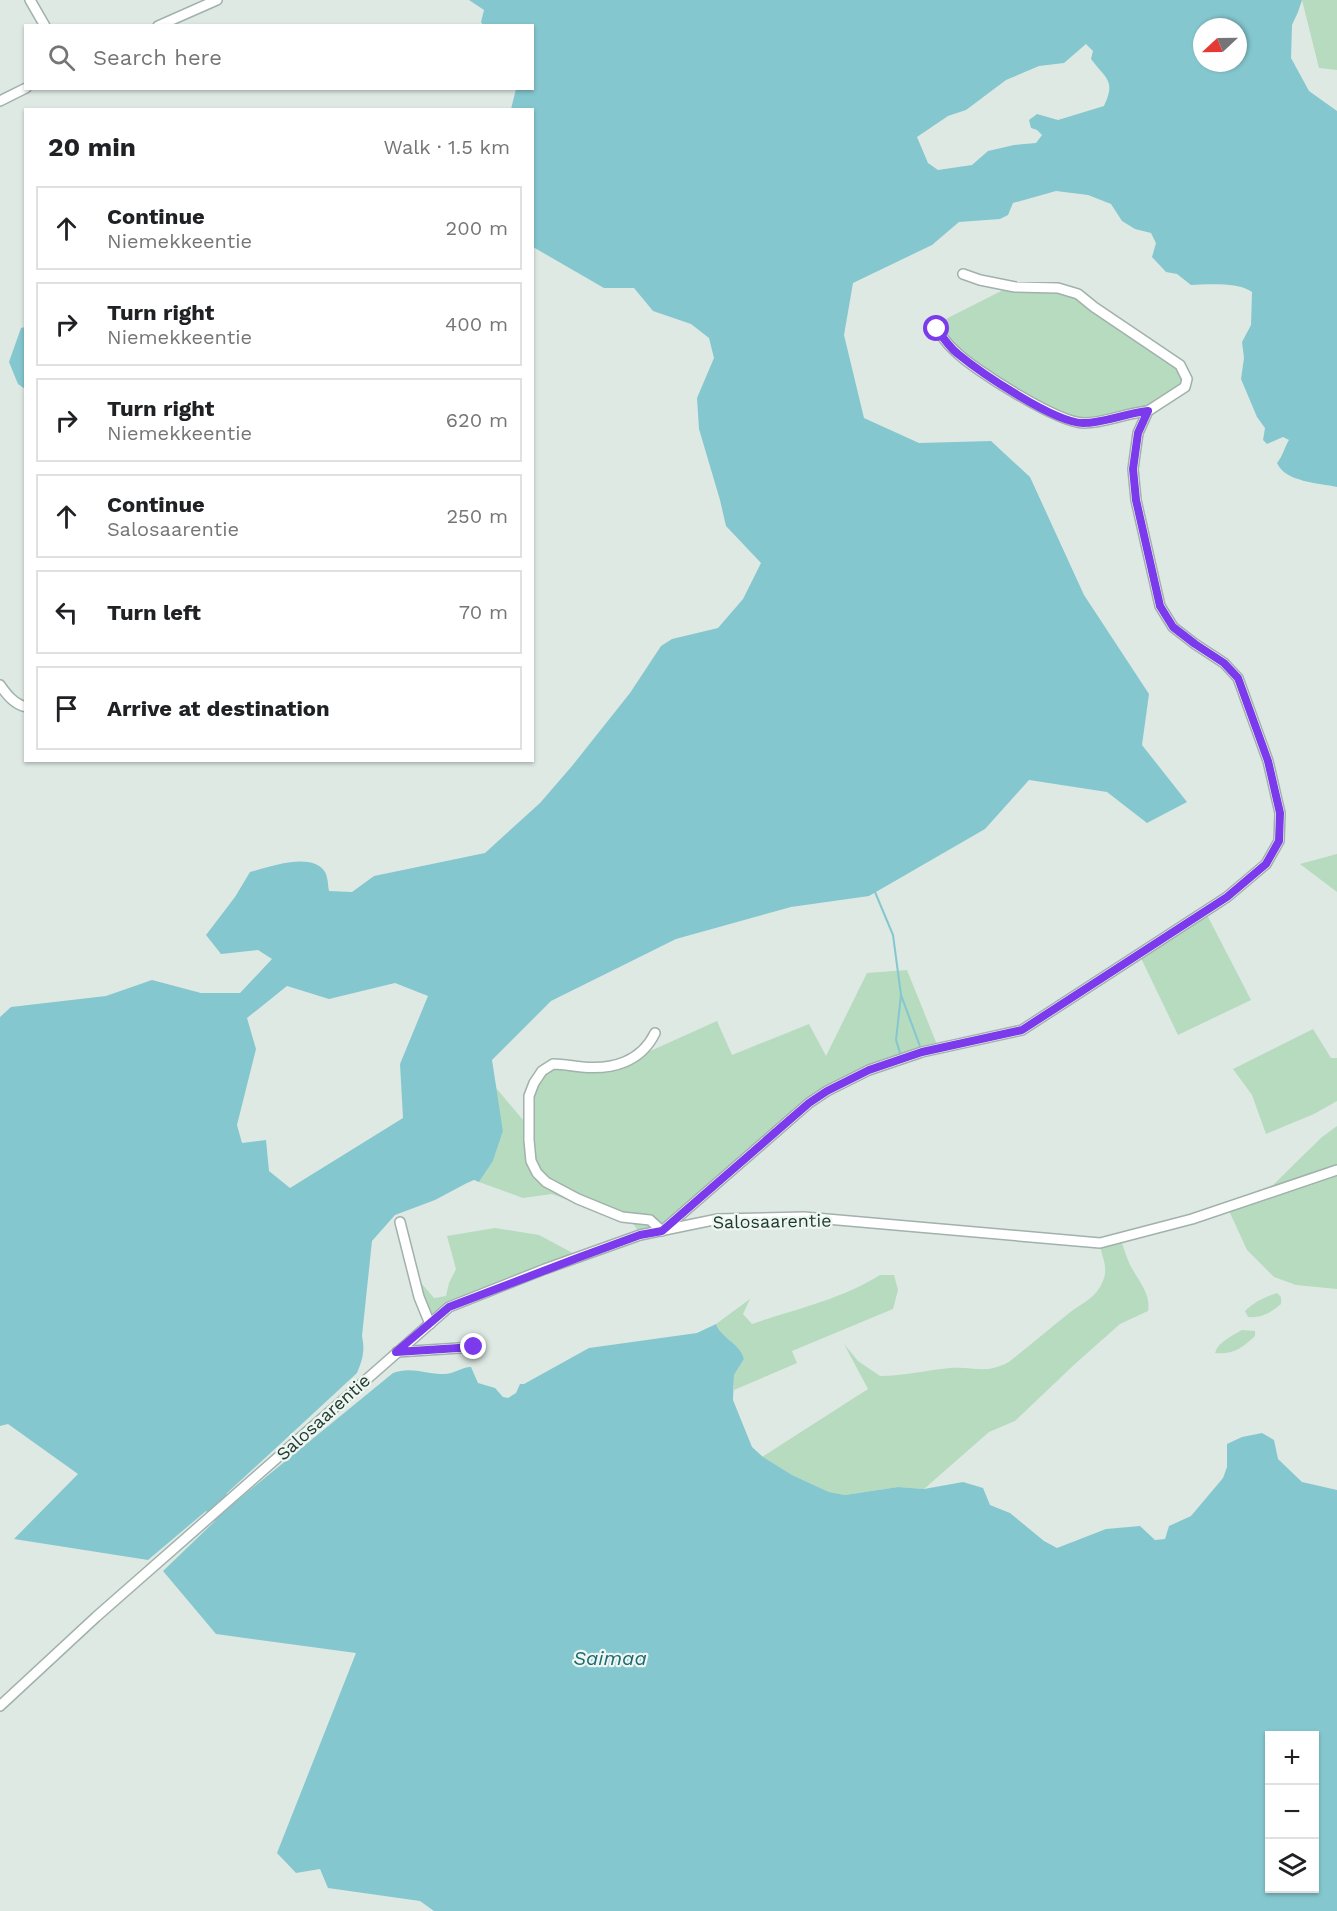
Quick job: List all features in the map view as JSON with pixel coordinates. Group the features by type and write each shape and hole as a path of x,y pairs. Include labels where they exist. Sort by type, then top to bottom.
{"street":[{"path":"30,0 44,24"},
{"path":"163,24 217,0"},
{"path":"0,101 24,89"},
{"path":"936,324 943,339 957,353 1016,394 1067,420 1084,423 1148,411 1185,387 1187,379 1180,365 1078,294 1058,288 1011,286 963,274"},
{"path":"654,1033 643,1052 628,1061 595,1068 553,1064 542,1071 529,1096 528,1140 531,1161 537,1173 546,1182 578,1199 622,1217 650,1220 662,1231 809,1103 827,1091 869,1070 932,1048 1022,1030 1227,897 1266,864 1279,841 1280,813 1268,761 1238,678 1224,663 1173,627 1160,606 1136,500 1133,469 1138,433 1148,411"},
{"path":"0,685 8,696 24,706"},
{"name":"Salosaarentie","path":"0,1706 36,1670 449,1307 640,1235 717,1219 804,1217 1100,1243 1192,1219 1337,1170"},
{"path":"400,1222 419,1297 430,1324"},
{"path":"396,1352 474,1347"}],"green space":[{"path":"1302,0 1337,0 1337,70 1319,68"},
{"path":"1011,286 1078,294 1180,365 1185,387 1148,411 1107,419 1067,420 957,353 936,324"},
{"path":"1337,854 1337,892 1300,864"},
{"path":"1205,911 1251,1000 1178,1035 1139,954"},
{"path":"907,970 938,1047 827,1091 662,1231 640,1235 630,1221 552,1194 523,1198 479,1182 493,1161 503,1131 496,1088 529,1127 534,1083 553,1064 578,1067 628,1061 717,1021 732,1055 809,1024 826,1056 867,973"},
{"path":"1313,1029 1331,1058 1337,1058 1337,1101 1314,1114 1266,1134 1252,1095 1233,1069"},
{"path":"1337,1126 1337,1289 1296,1285 1274,1277 1247,1250 1225,1202 1273,1185 1322,1137"},
{"path":"495,1228 539,1235 580,1257 427,1317 409,1269 434,1298 446,1296 456,1269 447,1236"},
{"path":"1120,1237 1129,1263 1146,1294 1148,1311 1120,1324 1015,1421 989,1432 924,1489 898,1487 845,1495 829,1492 792,1475 762,1457 868,1389 844,1344 858,1361 880,1376 950,1368 986,1369 1000,1366 1009,1362 1099,1289 1105,1272 1100,1243"},
{"path":"880,1275 894,1275 898,1290 893,1309 792,1351 797,1363 734,1390 734,1375 744,1359 739,1349 716,1324 750,1299 743,1314 752,1324 833,1298"},
{"path":"1277,1293 1281,1297 1281,1304 1266,1314 1248,1317 1245,1311 1248,1308"},
{"path":"1242,1330 1255,1331 1255,1336 1237,1350 1215,1353 1222,1342"}],"water":[{"name":"Saimaa","path":"469,0 1302,0 1292,25 1291,58 1309,91 1337,111 1337,487 1303,481 1287,474 1277,463 1289,440 1283,437 1267,444 1263,440 1265,428 1257,417 1241,379 1244,358 1242,342 1251,325 1252,292 1232,285 1191,285 1177,274 1166,272 1152,257 1156,243 1151,233 1135,229 1122,221 1111,204 1088,195 1056,191 1013,203 1008,215 1000,219 959,222 932,245 853,283 844,335 864,418 919,443 991,441 1030,477 1084,595 1149,694 1142,745 1187,802 1147,823 1107,792 1029,780 985,829 869,896 791,907 676,939 551,1001 492,1060 503,1131 493,1161 479,1182 474,1180 435,1200 395,1215 372,1241 362,1336 363,1354 357,1373 226,1494 234,1503 393,1373 412,1370 444,1374 471,1367 478,1383 495,1388 503,1397 508,1398 516,1393 520,1384 524,1384 589,1348 697,1333 716,1324 739,1349 744,1359 734,1375 733,1400 752,1447 763,1457 792,1475 829,1492 845,1495 898,1487 924,1489 963,1482 983,1488 990,1505 1010,1513 1044,1541 1057,1548 1106,1529 1140,1526 1155,1540 1165,1539 1169,1526 1191,1516 1223,1478 1227,1467 1227,1444 1242,1437 1262,1433 1274,1440 1278,1459 1302,1482 1337,1490 1337,1911 434,1911 420,1901 328,1888 320,1869 296,1873 277,1853 356,1653 216,1634 163,1571 215,1521 206,1511 148,1560 14,1539 78,1474 8,1424 0,1426 0,1017 11,1007 106,996 152,980 201,993 240,993 272,959 258,950 221,954 206,935 235,897 250,872 290,862 310,862 325,872 329,891 352,892 374,876 485,853 540,803 572,766 630,693 661,646 672,639 718,628 743,599 761,563 726,526 699,429 697,398 714,358 709,338 691,324 653,311 634,288 604,288 534,248 534,108 511,108 516,90 534,90 534,24 482,24 484,10","holes":["1086,44 1093,51 1091,59 1108,80 1109,91 1104,106 1058,120 1037,114 1029,120 1031,128 1042,135 1036,143 988,151 972,165 938,170 928,163 917,137 948,116 966,110 1006,80 1039,66 1064,63","395,983 428,996 400,1064 403,1118 290,1188 269,1171 266,1140 242,1143 237,1125 256,1049 247,1018 287,986 329,999"]},
{"path":"24,327 24,388 18,384 9,362 21,328"}],"waterway":[{"path":"875,892 893,935 901,995 896,1040 901,1056"},
{"path":"901,995 921,1049"}],"route":[{"path":"474,1347 396,1352 449,1307 640,1235 662,1231 809,1103 832,1088 869,1070 932,1048 1022,1030 1227,897 1266,864 1279,841 1280,813 1268,761 1238,678 1224,663 1173,627 1160,606 1136,500 1133,469 1138,433 1148,411 1084,423 1067,420 1016,394 957,353 937,329"}]}
